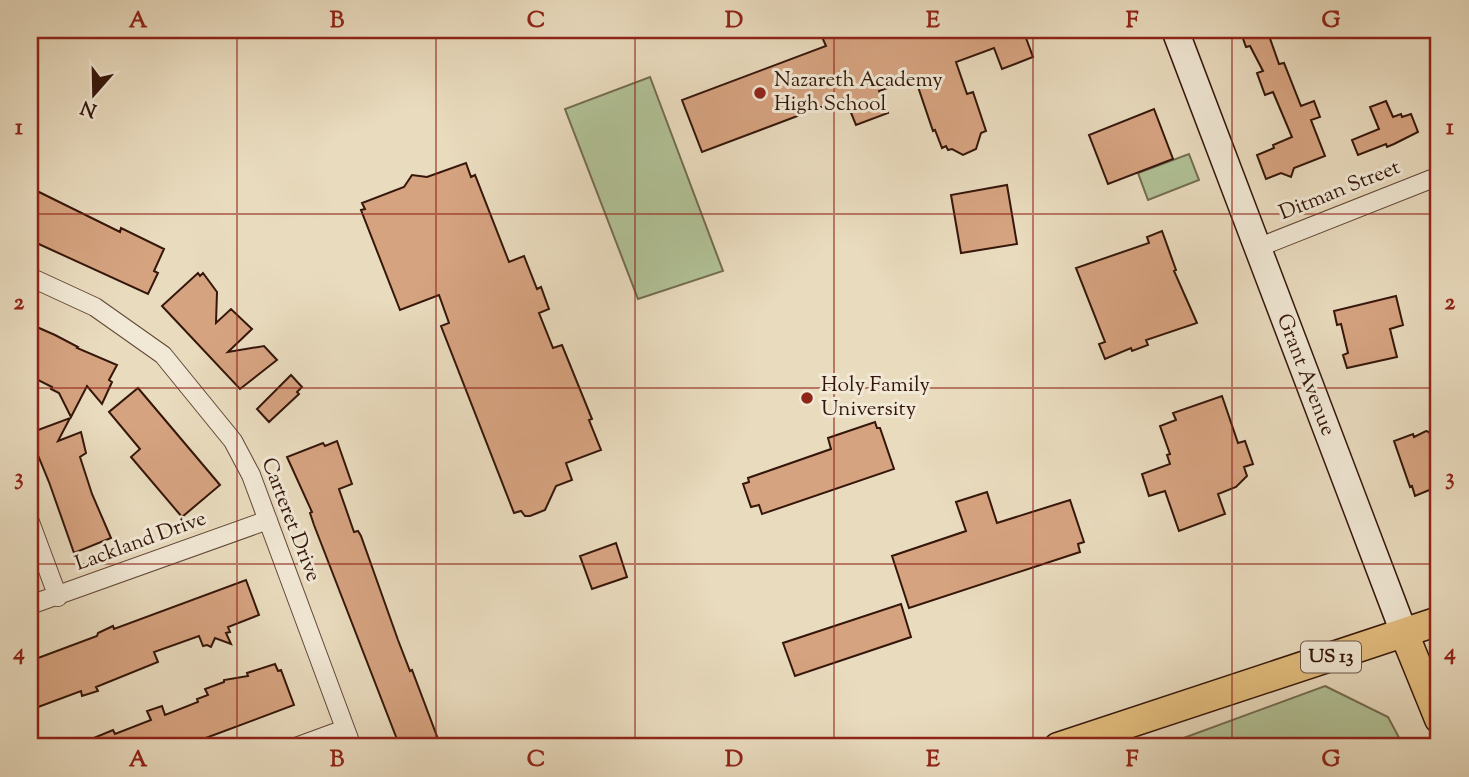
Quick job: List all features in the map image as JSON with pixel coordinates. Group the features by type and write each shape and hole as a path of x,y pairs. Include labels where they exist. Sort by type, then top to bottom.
{"main road":[{"name":"US 13","path":"1058,747 1439,621"},
{"name":"Grant Avenue","path":"1404,633 1439,719"}],"street":[{"name":"Grant Avenue","path":"1175,30 1404,633"},
{"name":"Ditman Street","path":"1257,248 1439,176"},
{"name":"Carteret Drive","path":"30,277 96,307 163,355 233,441 251,475 352,747"},
{"name":"Lackland Drive","path":"30,605 268,520"},
{"path":"30,522 58,597"},
{"path":"296,747 345,729"}],"green space":[{"path":"650,77 723,271 638,299 565,109"},
{"path":"1189,154 1199,180 1148,200 1138,173"},
{"path":"1325,686 1388,717 1404,747 1159,747"}],"building":[{"name":"Nazareth Academy High School","path":"819,30 855,30 857,35 870,30 1023,30 1033,57 1002,69 994,48 956,62 967,94 973,92 986,131 981,133 976,149 963,155 952,149 948,150 946,146 942,148 935,130 933,131 915,78 879,91 888,113 856,125 845,98 702,152 682,100 826,46"},
{"path":"1240,30 1267,30 1279,64 1284,63 1301,106 1314,101 1320,117 1311,120 1325,156 1294,168 1291,177 1281,173 1266,179 1257,155 1292,137 1273,92 1265,95 1257,73 1263,71 1250,46 1246,47"},
{"path":"1386,101 1393,117 1411,114 1418,132 1387,147 1386,144 1358,155 1352,140 1379,129 1370,107"},
{"path":"1154,109 1173,159 1108,184 1089,135"},
{"path":"466,163 471,177 475,175 509,262 524,256 537,289 541,287 549,309 539,313 553,348 562,345 592,419 589,420 601,450 566,463 572,480 556,486 545,510 530,516 525,516 521,511 514,513 441,326 449,323 439,295 400,310 361,210 365,209 362,203 404,187 412,175 427,177"},
{"path":"1007,185 1017,244 961,253 951,195"},
{"path":"39,192 120,232 121,228 164,249 154,271 158,273 148,294 30,240 30,197 35,199"},
{"path":"1162,231 1176,270 1174,271 1197,323 1146,340 1148,345 1132,351 1131,348 1105,359 1099,344 1105,342 1076,268 1149,243 1147,237"},
{"path":"198,273 200,276 203,273 217,292 216,323 231,309 252,329 228,352 264,346 277,360 240,389 162,306"},
{"path":"1396,296 1403,325 1390,329 1397,357 1347,368 1343,355 1348,353 1341,324 1337,325 1334,311"},
{"path":"30,324 117,365 102,404 87,386 71,417 59,393 30,376"},
{"path":"291,375 302,387 297,392 299,394 269,422 257,409"},
{"path":"138,388 220,485 182,517 131,457 140,449 109,412"},
{"path":"1222,396 1238,443 1245,441 1253,464 1244,467 1247,476 1236,487 1218,494 1225,514 1179,531 1165,491 1149,496 1142,474 1170,464 1167,455 1170,454 1160,426 1176,420 1173,413"},
{"path":"70,418 58,441 81,432 86,453 80,457 111,538 74,553 30,436 30,433"},
{"path":"875,422 877,428 880,428 894,469 762,514 759,505 751,507 743,484 749,482 748,478 831,449 828,438"},
{"path":"1429,432 1439,459 1439,486 1415,496 1394,441 1413,434 1414,437"},
{"path":"337,441 352,484 339,489 354,532 358,531 361,536 398,640 441,747 400,747 314,525 310,513 312,512 287,457 323,443 325,446"},
{"path":"987,492 997,523 1070,500 1084,542 1078,544 1080,552 909,608 892,556 966,531 956,502"},
{"path":"616,543 627,577 592,589 580,556"},
{"path":"246,580 259,615 228,627 230,632 226,633 231,644 215,638 211,647 203,646 199,636 154,652 158,662 96,687 98,691 82,696 81,691 30,710 30,661 97,636 113,626 114,629"},
{"path":"901,604 911,637 795,676 783,643"},
{"path":"275,664 278,671 281,670 294,705 187,745 72,747 113,730 115,734 151,720 147,711 162,706 165,715 198,702 197,699 208,695 205,689 224,680 248,676 247,673"}],"place":[{"name":"Nazareth Academy High School","path":"760,93"},
{"name":"Holy Family University","path":"807,398"}]}
